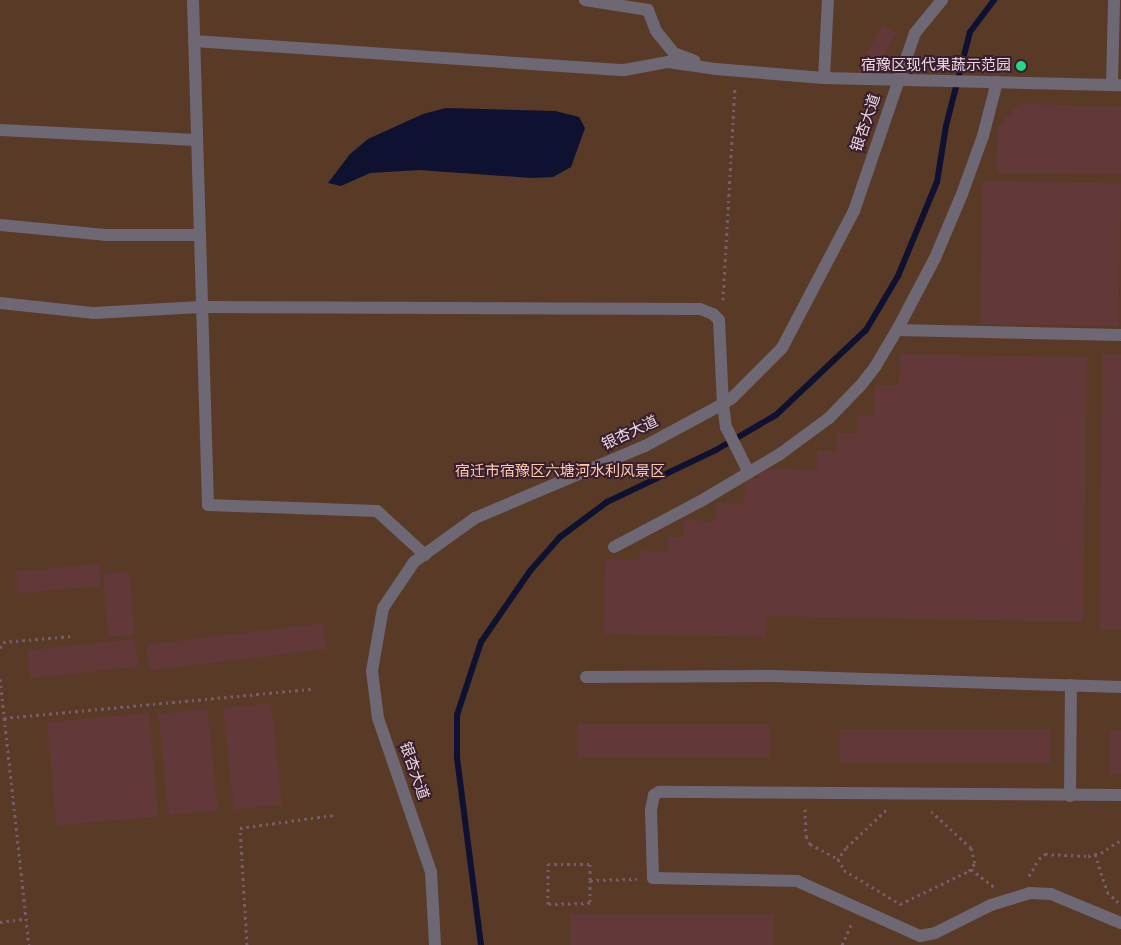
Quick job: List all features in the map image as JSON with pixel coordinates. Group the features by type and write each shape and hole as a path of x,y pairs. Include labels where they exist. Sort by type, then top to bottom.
{"street":[{"path":"193,0 200,307 208,505 377,511 425,555"},
{"path":"585,0 648,10 656,31 674,53 716,68"},
{"path":"824,78 828,0"},
{"name":"银杏大道","path":"435,945 431,872 378,718 372,671 383,608 414,562 475,518 645,446 723,404 732,398 782,348 854,211 904,81 915,33 942,0"},
{"path":"194,40 624,70 668,62 824,78 1117,84 1114,0"},
{"path":"614,547 702,501 780,454 829,418 875,367 935,258 962,194 983,136 997,82"},
{"path":"0,130 196,140"},
{"path":"0,225 105,235 199,235"},
{"path":"0,304 94,313 200,307 700,310 713,314 719,320 723,404 729,433 749,473"},
{"path":"897,330 1121,335"},
{"path":"586,677 772,676 1121,687"},
{"path":"1070,796 1071,685"},
{"path":"1121,795 659,792 654,795 651,810 653,878 797,881 926,941 1015,897 1030,893 1051,894 1121,923"}],"path":[{"path":"723,302 735,120 736,70"},
{"path":"0,648 2,642 72,636"},
{"path":"0,679 28,945"},
{"path":"4,718 311,689"},
{"path":"804,793 806,836 816,848 838,859 844,870 900,904 971,869 975,863 971,848 936,817 922,794"},
{"path":"838,859 865,829 906,794"},
{"path":"247,945 240,828 334,815"},
{"path":"971,869 1015,897 1032,870 1045,854 1070,856 1101,853 1121,840"},
{"path":"1095,854 1107,892 1121,904"},
{"path":"548,864 590,864 590,880 590,904 548,904 548,864"},
{"path":"590,880 653,878"},
{"path":"0,922 26,919"}],"green space":[{"name":"宿迁市宿豫区六塘河水利风景区","path":"0,0 1121,0 1121,945 0,945"}],"shaded area":[{"path":"446,108 555,111 579,117 585,128 571,167 553,177 531,178 419,170 370,173 341,186 328,183 350,154 368,139 423,114"}],"building":[{"path":"883,25 897,33 880,62 866,54"},
{"path":"1019,104 1121,106 1121,175 997,173 998,127"},
{"path":"983,181 1121,183 1118,326 981,324"},
{"path":"900,354 1087,357 1083,622 766,616 766,637 604,634 606,559 639,560 640,551 667,552 668,537 684,537 684,520 715,521 716,503 744,504 745,478 759,479 760,469 817,470 817,451 837,451 837,433 858,433 858,416 874,416 875,385 899,385"},
{"path":"1103,354 1121,354 1121,630 1100,630"},
{"path":"99,564 101,586 18,593 16,571"},
{"path":"129,572 134,635 109,637 103,574"},
{"path":"323,623 326,649 149,670 146,645"},
{"path":"135,639 138,667 31,678 28,650"},
{"path":"271,703 282,804 234,809 223,708"},
{"path":"207,709 218,810 169,816 158,714"},
{"path":"149,713 158,817 56,825 47,722"},
{"path":"578,724 769,724 769,757 578,757"},
{"path":"840,729 1050,729 1050,763 840,763"},
{"path":"1110,731 1121,731 1121,774 1110,774"},
{"path":"571,914 773,914 773,945 571,945"}],"waterway":[{"path":"481,945 457,757 457,715 481,642 530,571 560,537 607,502 716,450 776,415 866,330 898,276 937,182 946,126 970,32 994,0"}],"place":[{"name":"宿豫区现代果蔬示范园","path":"1021,66"}]}
